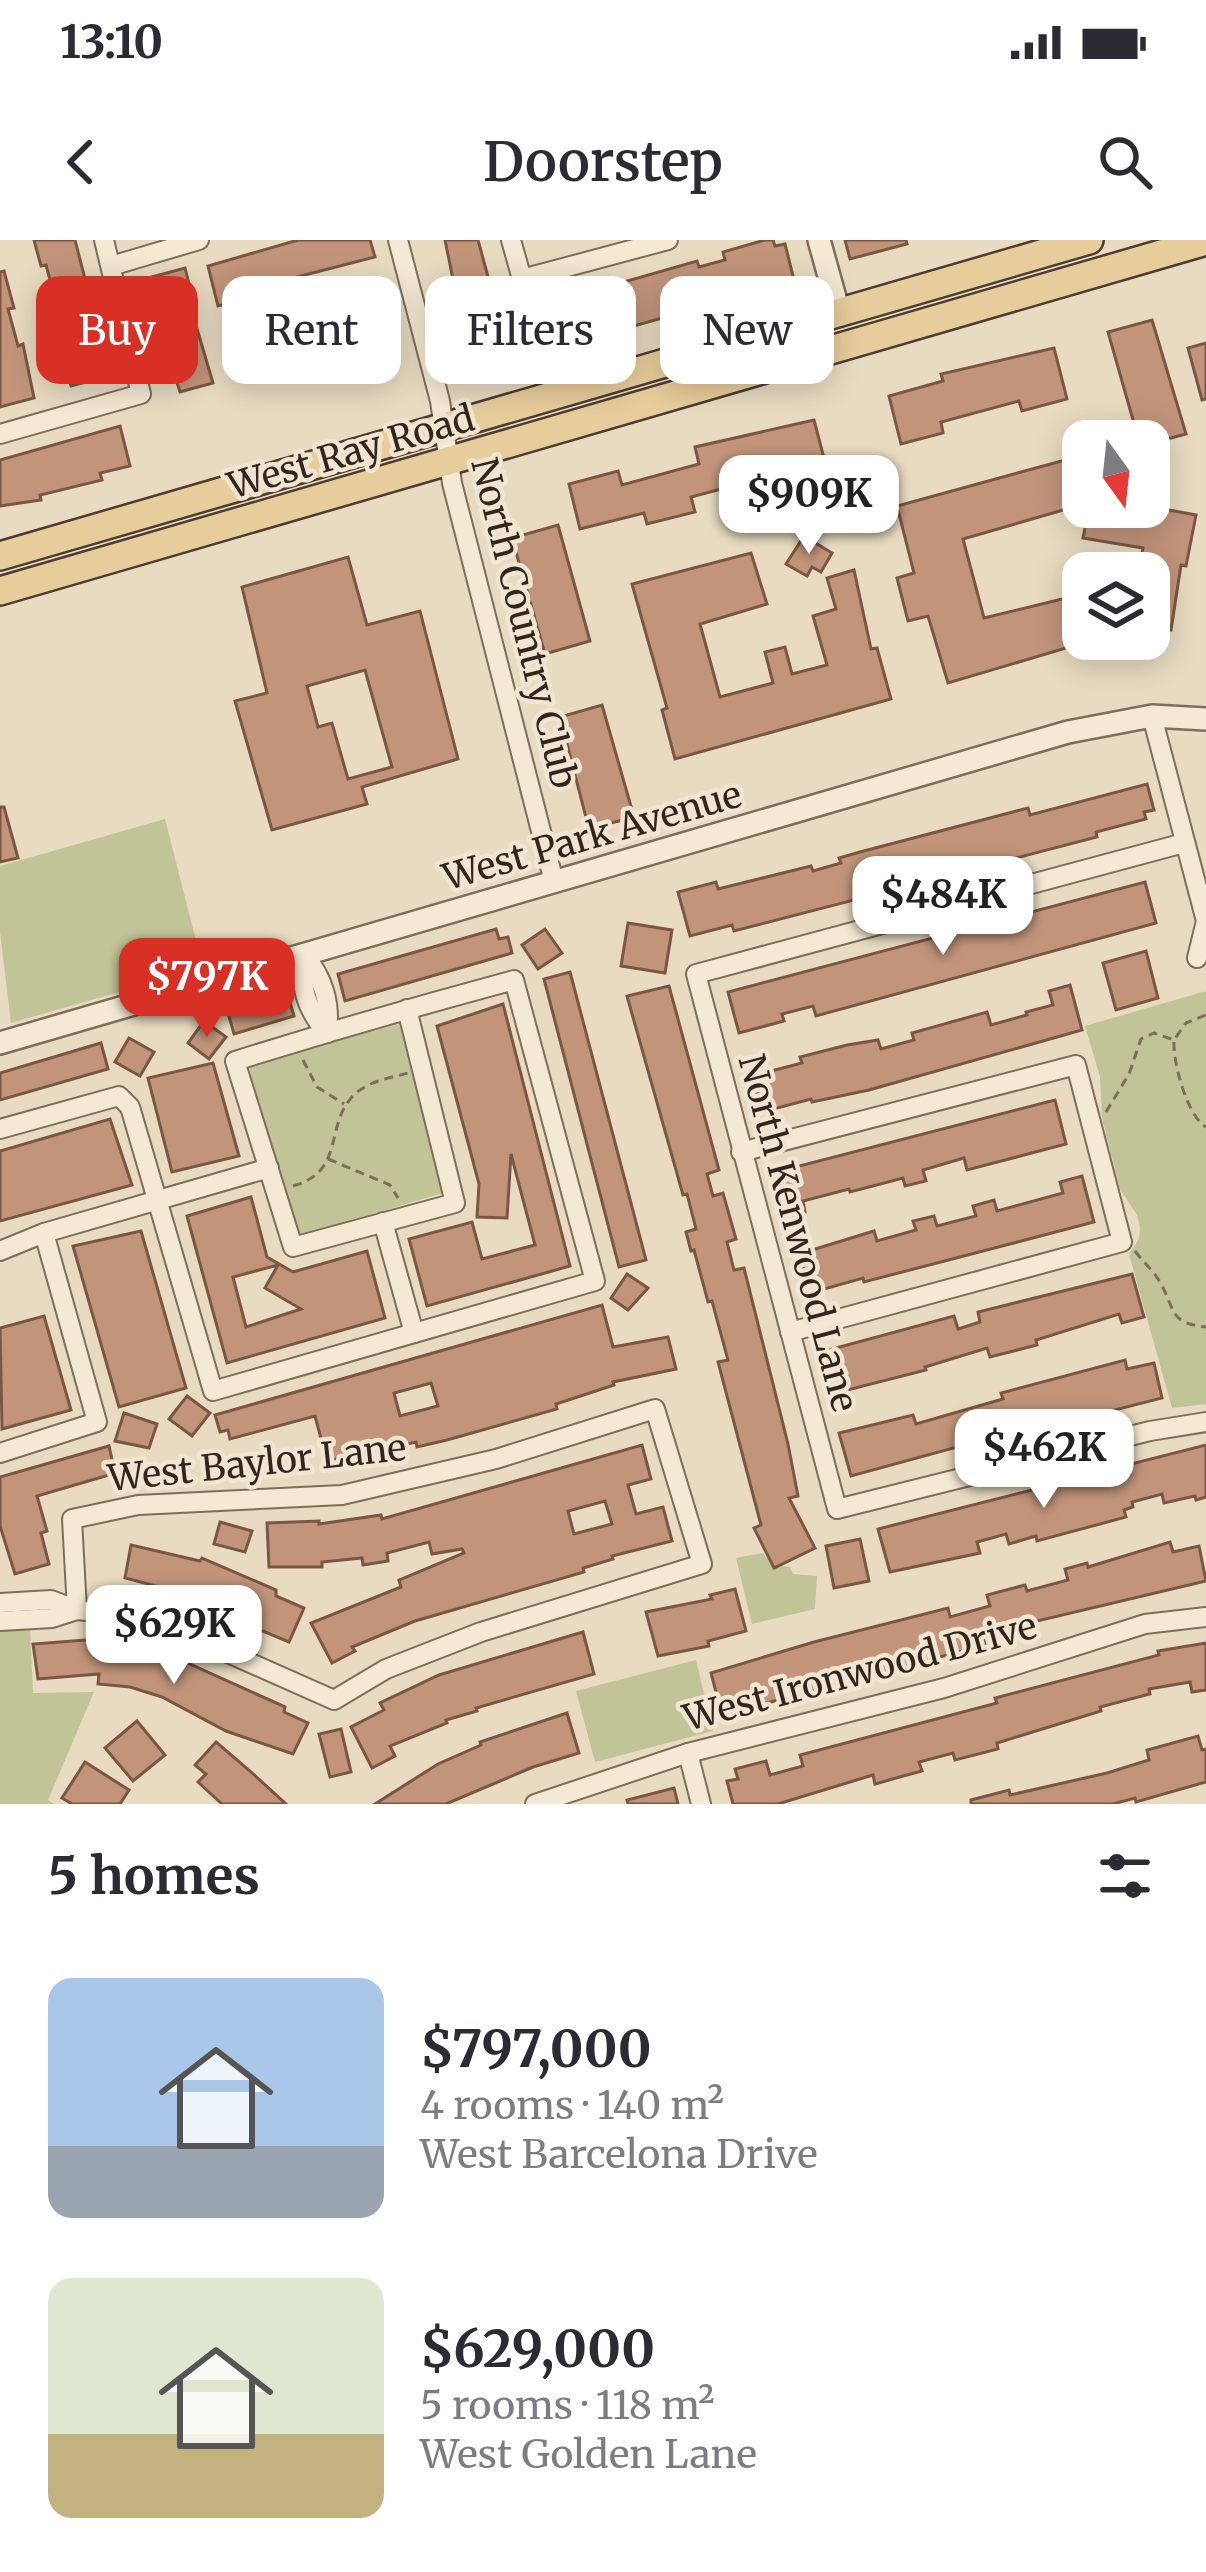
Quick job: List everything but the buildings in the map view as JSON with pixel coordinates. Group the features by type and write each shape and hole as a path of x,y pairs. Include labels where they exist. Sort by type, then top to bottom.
{"main road":[{"name":"West Ray Road","path":"0,556 1089,240"},
{"name":"West Ray Road","path":"0,591 1206,241"}],"street":[{"path":"0,434 141,394 104,240"},
{"path":"110,266 199,240"},
{"name":"North Country Club","path":"398,240 440,401 448,461 554,881"},
{"path":"511,240 522,279 668,240"},
{"path":"819,240 839,312"},
{"path":"1152,716 1206,921 1197,958"},
{"name":"West Park Avenue","path":"0,1043 1068,732 1152,716 1206,719"},
{"name":"North Kenwood Lane","path":"1184,843 695,974 837,1509 1150,1431 1206,1422"},
{"path":"304,954 320,974 330,1011 327,1033"},
{"path":"0,1129 119,1096 130,1107 213,1391 595,1281 514,980 407,1009 236,1061 292,1247 455,1203 407,1009"},
{"path":"741,1152 1076,1065 1123,1242 790,1332"},
{"path":"0,1251 44,1233 269,1168"},
{"path":"383,1222 414,1333"},
{"path":"0,1453 97,1422 44,1233"},
{"name":"West Baylor Lane","path":"655,1409 702,1564 481,1632 386,1669 334,1700 147,1617 77,1610 72,1519 138,1505 343,1495 496,1459 655,1409"},
{"path":"0,1603 51,1600 77,1610"},
{"path":"0,1621 52,1618 77,1610"},
{"name":"West Ironwood Drive","path":"536,1804 688,1754 944,1688 1144,1624 1206,1617"},
{"path":"688,1754 701,1804"}],"path":[{"path":"1206,1015 1186,1023 1174,1040 1173,1057 1192,1118 1206,1127"},
{"path":"1092,1126 1119,1093 1141,1039 1154,1033 1174,1040"},
{"path":"301,1057 317,1087 346,1105"},
{"path":"274,1190 313,1178 328,1159 346,1105 373,1082 422,1070"},
{"path":"328,1159 390,1185 398,1198"},
{"path":"1123,1242 1152,1270 1175,1316 1182,1323 1206,1327"}],"green space":[{"path":"165,819 203,968 11,1023 0,932 0,866"},
{"path":"1206,991 1206,1404 1172,1408 1129,1254 1140,1228 1120,1189 1102,1118 1100,1077 1085,1026"},
{"path":"400,1024 443,1193 297,1236 248,1065"},
{"path":"763,1553 772,1565 790,1567 793,1574 817,1576 815,1609 752,1624 736,1558"},
{"path":"30,1628 33,1693 94,1692 48,1800 54,1804 0,1804 0,1630"},
{"path":"696,1660 713,1731 595,1762 576,1691"}]}
